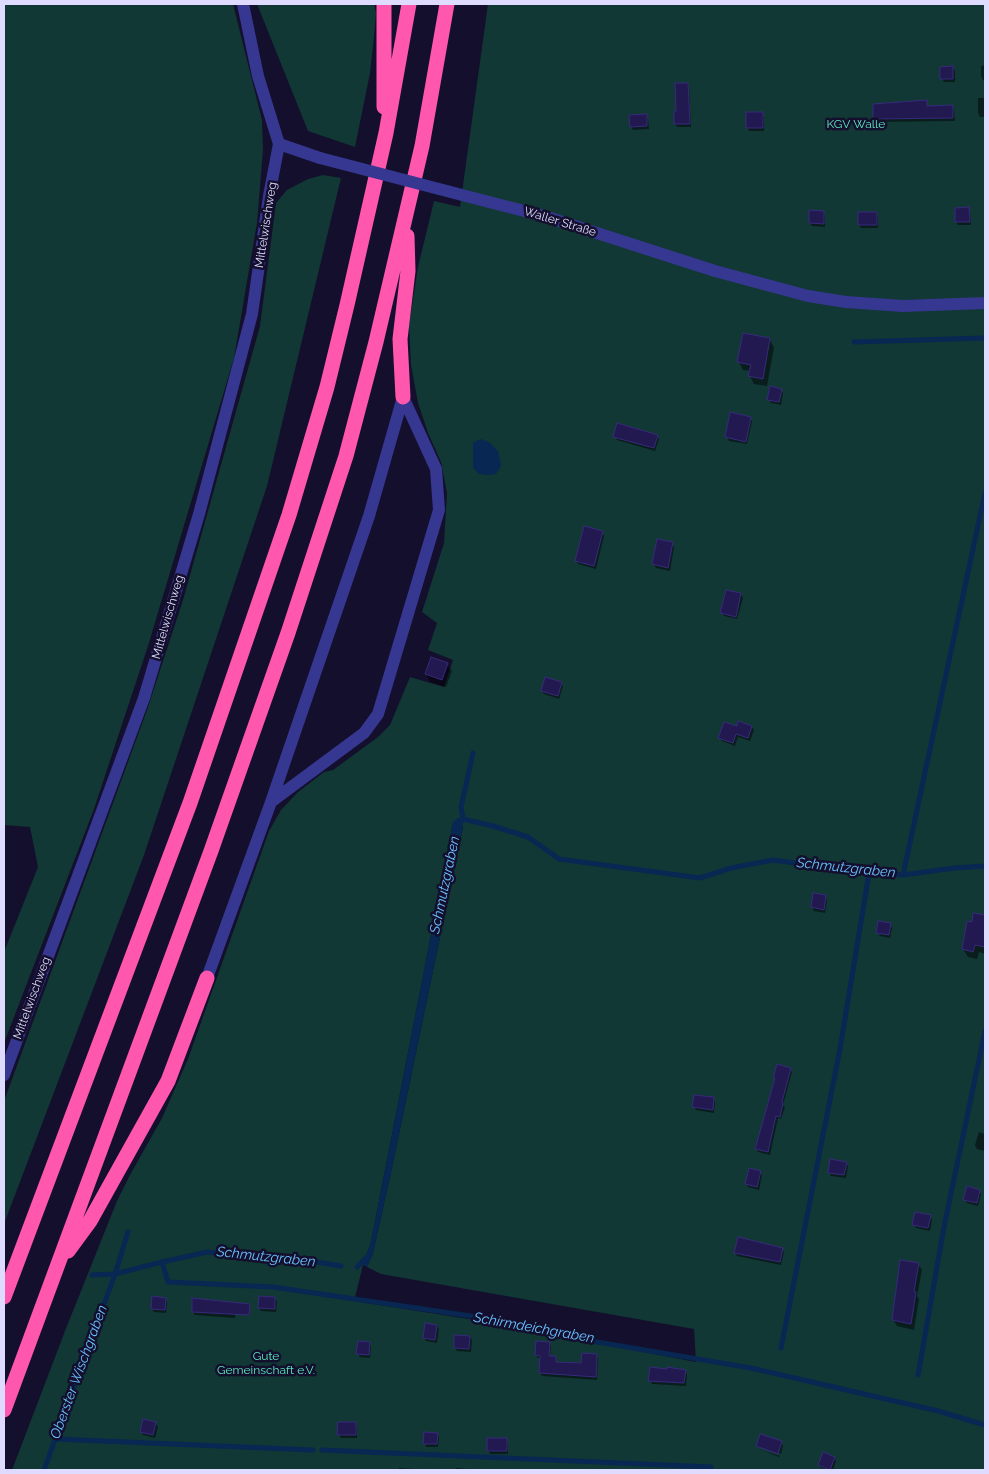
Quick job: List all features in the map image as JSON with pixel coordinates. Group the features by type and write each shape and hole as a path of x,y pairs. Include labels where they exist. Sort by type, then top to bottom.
{"highway":[{"path":"384,4 384,102 386,133"},
{"path":"4,1297 190,804 289,515 327,387 386,133 409,4"},
{"path":"4,1410 212,851 288,634 346,456 376,342 422,146 447,4"},
{"path":"403,397 400,339 408,271 407,212"},
{"path":"58,1264 90,1221 168,1080 207,978"}],"street":[{"path":"243,4 258,76 279,144"},
{"name":"Waller Straße","path":"279,144 320,158 544,216 715,271 808,296 846,302 903,306 985,303"},
{"name":"Mittelwischweg","path":"4,1075 144,698 199,514 252,314 269,196 279,144"},
{"path":"271,802 364,733 378,714 438,510 436,469 403,397"},
{"path":"207,978 271,802 369,516 403,397"}],"green space":[{"path":"4,4 233,4 262,120 263,150 257,223 234,358 148,646 94,809 4,1043 4,952 38,867 30,827 4,825"},
{"path":"257,4 374,4 376,13 370,73 355,147 308,131"},
{"path":"488,4 985,4 985,1470 12,1470 117,1201 162,1118 188,1059 269,831 281,810 298,792 324,772 333,770 378,737 390,725 410,677 444,687 453,660 428,650 437,623 422,612 444,543 447,493 441,462 428,433 418,403 411,365 409,325 418,267 434,201 460,207","holes":["459,818 463,827 391,1172 373,1253 367,1267 381,1274 694,1329 696,1362 586,1341 532,1333 488,1322 354,1301 371,1242 453,823"]},
{"path":"323,175 341,178 267,486 144,855 4,1224 4,1101 147,710 183,600 260,326 276,203 287,190 308,179"}],"water":[{"path":"480,439 489,442 498,451 501,466 496,474 479,474 473,468 473,443"},
{"path":"459,817 463,827 391,1172 373,1253 367,1267 363,1265 371,1242 453,822"}],"building":[{"path":"953,66 953,79 940,79 940,67"},
{"path":"675,83 688,83 690,124 674,124 674,111 676,111"},
{"path":"927,100 927,106 953,105 953,118 873,119 873,104"},
{"path":"746,112 763,112 763,128 746,128"},
{"path":"647,114 647,126 630,127 629,115"},
{"path":"969,207 970,222 955,222 955,208"},
{"path":"809,210 824,211 824,224 809,223"},
{"path":"858,212 877,212 877,225 858,225"},
{"path":"743,333 770,338 763,379 748,376 751,365 737,362"},
{"path":"770,386 782,389 779,402 767,400"},
{"path":"730,412 751,417 746,442 725,437"},
{"path":"617,423 658,435 654,448 613,437"},
{"path":"584,526 603,531 594,566 575,561"},
{"path":"657,539 673,542 668,568 652,564"},
{"path":"726,590 741,593 736,617 720,613"},
{"path":"431,657 448,663 442,680 425,674"},
{"path":"545,677 562,682 558,696 541,691"},
{"path":"738,721 752,726 748,738 736,734 733,743 718,738 724,722 737,726"},
{"path":"813,893 826,895 824,910 811,907"},
{"path":"973,913 985,915 985,947 975,945 973,952 962,949 967,921 972,922"},
{"path":"878,921 891,923 889,935 876,933"},
{"path":"777,1064 791,1068 780,1117 776,1116 768,1152 755,1149 775,1078 773,1078"},
{"path":"694,1095 714,1097 713,1110 692,1107"},
{"path":"830,1159 847,1162 844,1175 828,1173"},
{"path":"749,1168 761,1171 757,1187 745,1184"},
{"path":"967,1186 980,1190 977,1203 963,1200"},
{"path":"915,1212 931,1215 928,1228 912,1225"},
{"path":"738,1237 783,1248 780,1262 734,1253"},
{"path":"900,1260 919,1263 911,1324 892,1320"},
{"path":"152,1296 166,1298 165,1310 151,1309"},
{"path":"259,1296 275,1297 275,1309 258,1308"},
{"path":"192,1298 250,1304 249,1315 192,1312"},
{"path":"425,1323 437,1325 435,1340 423,1338"},
{"path":"454,1335 470,1336 469,1349 454,1348"},
{"path":"358,1341 370,1342 369,1355 356,1354"},
{"path":"536,1341 550,1342 549,1356 556,1356 556,1362 581,1363 582,1353 597,1354 596,1377 539,1373 540,1356 535,1355"},
{"path":"650,1367 686,1370 684,1383 648,1381"},
{"path":"143,1419 156,1422 153,1435 140,1432"},
{"path":"338,1422 356,1422 356,1435 337,1435"},
{"path":"424,1432 438,1433 437,1444 423,1444"},
{"path":"760,1434 782,1441 778,1454 756,1446"},
{"path":"487,1438 507,1438 507,1451 487,1451"},
{"path":"823,1452 835,1457 830,1470 818,1465"}],"waterway":[{"path":"854,342 985,338"},
{"path":"903,875 985,493"},
{"path":"463,819 461,807 473,753"},
{"name":"Schmutzgraben","path":"458,826 463,819 528,837 559,859 700,878 731,868 773,860 869,873 903,875 985,866"},
{"path":"781,1348 840,1049 869,873"},
{"path":"918,1375 944,1227 985,1031"},
{"name":"Oberster Wischgraben","path":"44,1470 115,1274 128,1232"},
{"name":"Schmutzgraben","path":"162,1262 207,1252 299,1259 341,1266"},
{"name":"Schmutzgraben","path":"357,1267 367,1257"},
{"name":"Schirmdeichgraben","path":"92,1275 115,1274 162,1262 168,1282 273,1287 471,1316 550,1334 751,1368 938,1411 985,1425"},
{"path":"56,1439 313,1450"},
{"path":"322,1450 711,1467"}],"park label":[{"name":"KGV Walle","path":"856,124"},
{"name":"Gute Gemeinschaft e.V.","path":"266,1363"}]}
